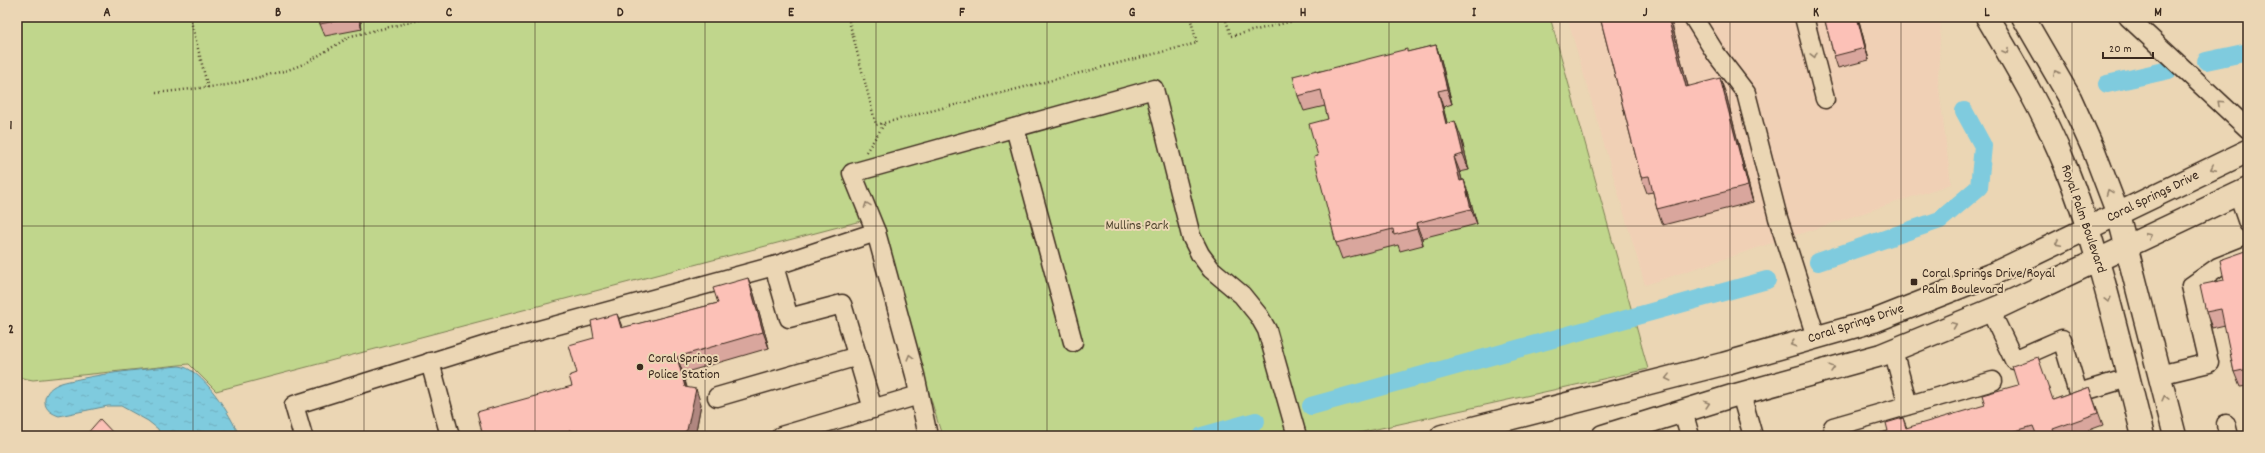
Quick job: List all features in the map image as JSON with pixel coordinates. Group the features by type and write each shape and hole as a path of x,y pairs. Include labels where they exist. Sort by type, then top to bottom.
{"main road":[{"name":"Royal Palm Boulevard","path":"1986,17 2040,113 2064,164 2088,228 2098,260 2143,436"},
{"path":"2023,17 2070,98 2094,151 2118,214 2174,436"},
{"name":"Coral Springs Drive","path":"1442,436 1874,321 1978,280 2248,151"},
{"path":"1603,436 1683,411 1893,350 1990,310 2243,192"}],"lane":[{"path":"1693,17 1716,54 1746,93 1778,218 1816,337"},
{"path":"1804,17 1824,99"},
{"path":"2128,17 2248,129"},
{"path":"928,436 919,395 876,232 852,173 1154,89 1191,236 1200,254 1211,269 1242,295 1259,316 1267,330 1297,436"},
{"path":"1015,128 1074,342"},
{"path":"2243,192 2248,223"},
{"path":"302,436 294,405 499,341 774,266 876,232"},
{"path":"2159,375 2209,362 2191,286 2218,266 2248,255"},
{"path":"774,266 789,318 842,304 873,409"},
{"path":"1990,310 2014,360 2062,339 2078,392 2128,378"},
{"path":"1893,350 1908,405"},
{"path":"717,397 858,356"},
{"path":"430,362 450,436"},
{"path":"1833,427 1993,381"},
{"path":"1741,394 1753,436"},
{"path":"781,436 919,395"},
{"path":"1683,411 1690,436"}],"path":[{"path":"190,17 208,88"},
{"path":"156,93 228,85 288,70 312,60 336,43 351,36 432,17"},
{"path":"848,17 876,125 1197,42 1190,17"},
{"path":"1225,17 1231,36 1310,17"},
{"path":"865,158 866,150 885,123"}],"shaded area":[{"path":"1567,17 1941,17 1938,80 1951,184 1645,285"}],"green space":[{"name":"Mullins Park","path":"17,17 1550,17 1648,369 1345,436 942,436 876,217 216,391 189,364 33,380 17,377"}],"water":[{"path":"179,366 188,368 206,383 223,405 239,436 160,436 158,429 148,421 121,406 108,406 59,416 50,411 45,405 45,398 51,388 62,383 116,373"}],"building":[{"path":"319,17 356,17 320,24"},
{"path":"1600,17 1668,17 1686,87 1720,78 1748,186 1657,209 1649,176 1641,177"},
{"path":"1824,17 1857,17 1865,48 1834,56"},
{"path":"1436,45 1447,89 1438,91 1446,124 1455,121 1463,154 1454,157 1460,181 1464,180 1471,209 1416,223 1417,229 1394,235 1393,229 1336,243 1314,157 1318,156 1309,124 1328,119 1321,90 1298,96 1293,76 1317,70 1317,72 1407,49 1407,52"},
{"path":"2246,251 2248,261 2248,369 2234,372 2221,309 2206,312 2200,285 2224,280 2220,260"},
{"name":"Coral Springs Police Station","path":"748,278 763,332 677,357 685,387 696,389 687,430 678,436 589,436 569,430 571,436 483,436 477,412 572,386 569,376 577,373 569,345 594,338 591,321 617,314 621,328 718,303 713,288"},
{"path":"2038,357 2053,400 2089,387 2098,413 2053,429 2055,436 2037,436 2033,426 1997,436 1872,436 1888,431 1886,423 1903,418 1906,428 1985,405 1982,395 2018,385 2012,366"},
{"path":"100,419 116,436 85,436"}],"waterway":[{"path":"2206,61 2248,52"},
{"path":"2107,84 2169,70"},
{"path":"1818,262 1940,220 1979,187 1983,146 1964,111"},
{"path":"1311,406 1767,280"},
{"path":"1202,436 1256,421"}],"place":[{"name":"Coral Springs Drive/Royal Palm Boulevard","path":"1914,282"},
{"name":"Coral Springs Police Station","path":"640,367"}]}
